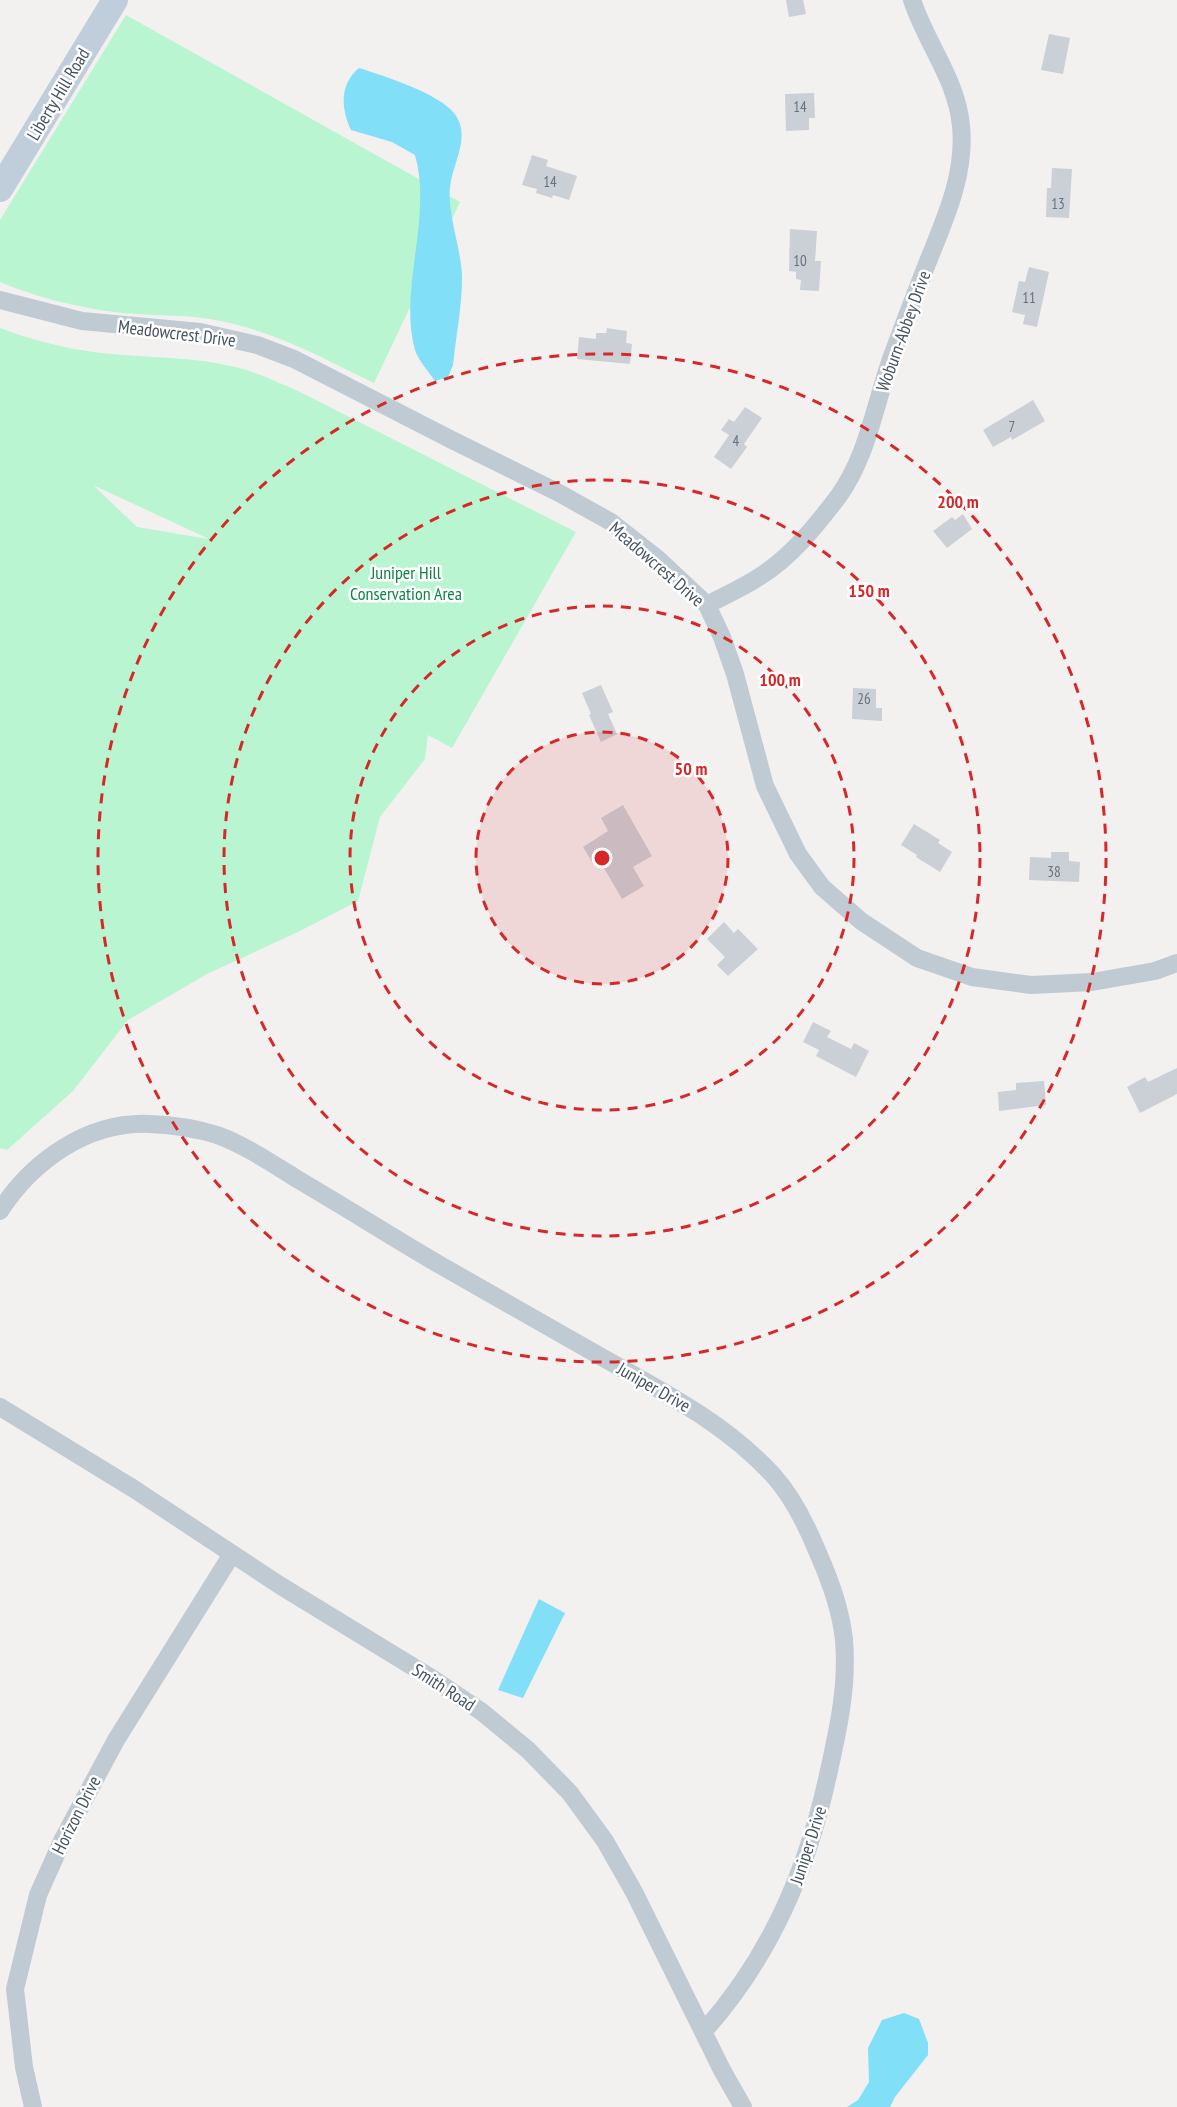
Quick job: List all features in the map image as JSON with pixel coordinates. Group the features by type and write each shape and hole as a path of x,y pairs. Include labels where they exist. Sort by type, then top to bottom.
{"street":[{"name":"Liberty Hill Road","path":"0,189 115,0"},
{"name":"Woburn-Abbey Drive","path":"707,605 758,578 789,554 839,495 858,461 904,323 951,203 960,164 961,125 952,87 912,0"},
{"name":"Meadowcrest Drive","path":"0,300 82,321 209,333 257,345 294,359 559,492 610,522 658,559 707,605 722,637 735,674 765,786 798,854 822,887 869,928 917,957 972,976 1031,985 1092,982 1155,971 1177,963"},
{"name":"Juniper Drive","path":"0,1211 36,1166 69,1144 106,1129 144,1123 174,1125 221,1137 274,1165 427,1257 684,1403 732,1436 775,1477 807,1526 831,1581 844,1638 844,1698 820,1813 802,1869 779,1922 750,1972 728,2004 704,2031"},
{"name":"Smith Road","path":"0,1407 134,1489 281,1586 434,1679 482,1712 528,1750 570,1792 605,1841 743,2107"},
{"name":"Horizon Drive","path":"33,2107 24,2067 15,1989 38,1895 63,1839 100,1768 232,1554"}],"green space":[{"path":"126,15 460,202 374,383 295,345 232,324 198,317 114,312 85,307 42,297 0,282 0,220"},
{"name":"Juniper Hill Conservation Area","path":"0,328 69,348 112,354 205,361 252,372 300,392 576,532 452,748 428,735 425,759 380,817 358,901 207,974 128,1020 73,1091 7,1150 0,1148","holes":["93,485 207,538 137,527"]}],"water":[{"path":"359,68 424,92 446,106 459,122 460,149 452,177 450,198 452,221 460,256 462,289 453,365 448,377 435,381 416,354 411,327 410,303 420,203 415,155 392,142 351,130 345,113 345,89"},
{"path":"539,1599 565,1613 523,1698 498,1690"},
{"path":"904,2013 919,2019 928,2043 928,2055 895,2097 890,2107 847,2107 858,2100 869,2082 868,2048 882,2020"}],"building":[{"path":"786,0 803,0 806,14 789,17"},
{"path":"1049,34 1070,38 1063,74 1041,70"},
{"path":"814,93 815,118 809,118 809,130 786,131 785,94"},
{"path":"532,155 548,160 546,166 577,176 569,200 536,193 537,189 522,185"},
{"path":"1052,168 1072,169 1069,218 1046,217 1047,188 1051,188"},
{"path":"790,229 817,231 815,261 821,261 819,291 800,290 801,280 796,279 796,272 789,271"},
{"path":"1029,267 1049,272 1037,327 1023,324 1025,315 1012,312 1019,281 1025,282"},
{"path":"607,328 627,331 626,343 632,344 630,364 577,359 579,337 596,339 596,333 606,333"},
{"path":"1033,400 1045,421 1012,440 1011,437 993,447 983,430"},
{"path":"745,407 762,418 744,444 747,447 731,469 714,457 729,435 721,430 729,419 734,422"},
{"path":"963,514 972,529 947,548 933,531 952,517 955,520"},
{"path":"601,685 613,712 608,714 617,734 601,742 582,693"},
{"path":"853,688 876,689 876,708 882,708 882,721 852,719"},
{"path":"623,805 652,856 633,867 644,886 622,899 598,858 592,862 583,847 608,831 601,818"},
{"path":"914,824 940,840 938,843 952,852 940,872 901,845"},
{"path":"1051,852 1069,852 1069,861 1080,862 1079,882 1029,880 1030,857 1051,858"},
{"path":"724,922 734,933 738,929 758,949 728,976 717,965 725,957 707,939"},
{"path":"813,1022 831,1031 827,1037 851,1049 854,1043 869,1051 856,1077 816,1056 819,1050 803,1042"},
{"path":"1177,1068 1177,1094 1140,1113 1127,1087 1145,1077 1148,1082"},
{"path":"1044,1081 1046,1105 999,1111 998,1092 1016,1090 1016,1083"}]}
